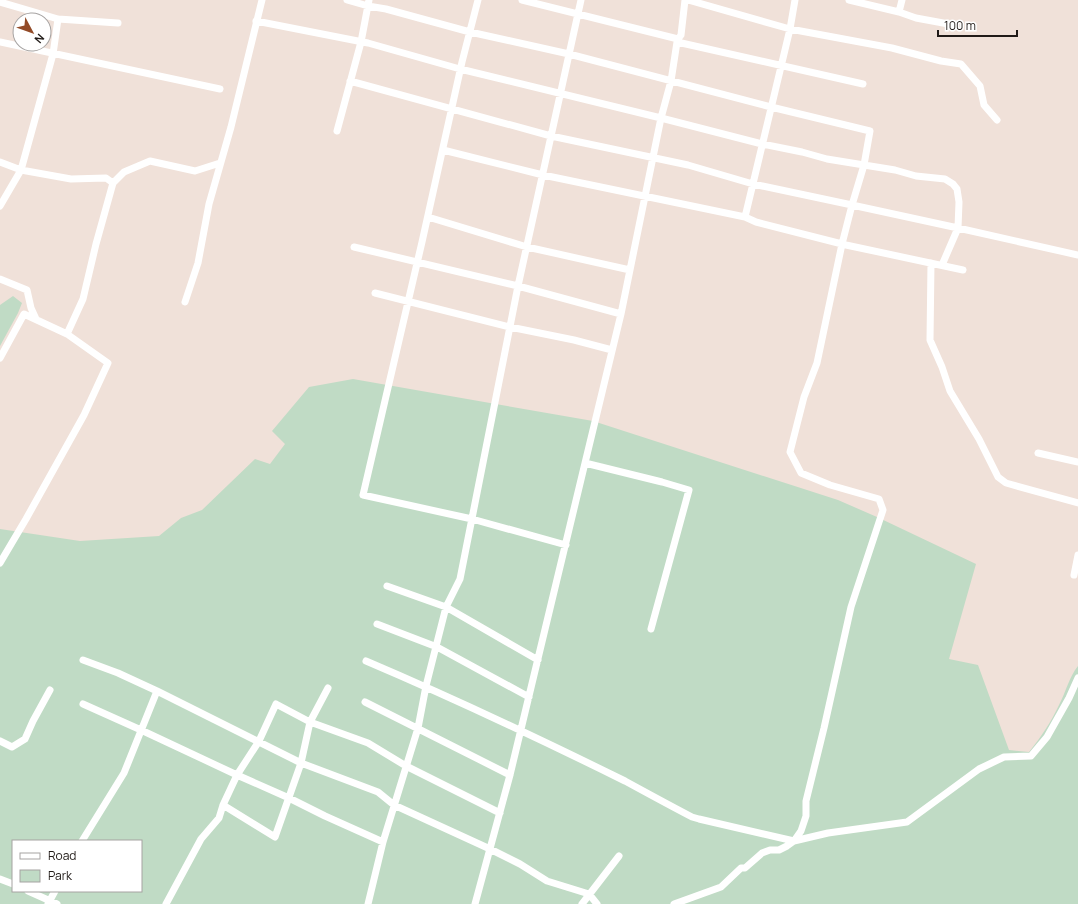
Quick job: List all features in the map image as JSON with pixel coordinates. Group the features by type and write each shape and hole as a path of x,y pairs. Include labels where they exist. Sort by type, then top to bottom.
{"street":[{"path":"185,302 198,263 209,204 262,0"},
{"path":"347,0 368,3 470,32 569,54 771,107 870,131 864,165 842,244 817,363 804,397 790,452 801,473 830,485 878,499 883,510 851,607 806,801 806,816 801,831 794,841 787,846 779,850 770,850 762,853 745,868 741,868 721,887 674,904"},
{"path":"478,0 460,69 428,217 363,495 472,519 566,545"},
{"path":"522,0 781,66 863,84"},
{"path":"368,904 383,842 418,728 426,686 446,607 460,579 518,286 581,0"},
{"path":"475,904 510,776 621,314 661,118 671,81 678,40 681,35 687,0 790,28 892,48 941,61 961,64 980,86 984,105 996,120"},
{"path":"745,217 790,28 795,0"},
{"path":"849,0 899,12 916,18 954,25"},
{"path":"899,12 902,0"},
{"path":"0,2 58,19 118,23"},
{"path":"337,130 361,42 368,3"},
{"path":"0,206 21,170 53,54 58,19"},
{"path":"256,21 361,42 460,69 827,159 895,170 916,176 944,178 953,184 957,189 958,228 942,265"},
{"path":"0,42 220,89"},
{"path":"350,81 551,136 688,165 753,184 1078,255"},
{"path":"443,150 543,175 745,217 756,222 842,244 963,270"},
{"path":"67,334 83,299 113,183 124,172 150,161 195,171 220,163"},
{"path":"0,162 21,170 71,179 106,178 113,183"},
{"path":"428,217 527,247 630,270"},
{"path":"354,247 518,286 621,314"},
{"path":"931,263 930,340 942,367 950,391 979,439 998,477 1006,483 1078,503"},
{"path":"0,279 27,290 31,308 36,319"},
{"path":"375,293 510,328 574,340 612,350"},
{"path":"0,358 24,314 67,334 108,363 84,415 0,563"},
{"path":"1038,452 1078,462"},
{"path":"585,463 689,490 651,629"},
{"path":"1074,575 1078,555"},
{"path":"387,586 446,607 538,660"},
{"path":"377,624 437,647 529,697"},
{"path":"84,660 118,673 157,691 301,763 378,792 394,805 490,849 520,864 547,881 589,894 597,904"},
{"path":"366,661 426,686 625,782 699,820 794,841 828,833 906,822 979,769 1004,757 1032,756 1047,737 1069,698 1078,678"},
{"path":"223,804 275,837 301,763 310,722 328,688"},
{"path":"0,741 12,747 25,739 50,690"},
{"path":"83,840 124,773 157,691"},
{"path":"365,702 510,776"},
{"path":"83,704 383,842"},
{"path":"166,904 201,839 219,818 223,804 237,775 259,741 276,704 310,722 368,743 406,766 500,813"},
{"path":"582,904 619,856"},
{"path":"0,879 12,884"},
{"path":"30,892 52,903 55,892"}],"green space":[{"path":"13,296 22,303 0,346 0,305"},
{"path":"353,379 593,421 838,500 976,564 949,659 978,665 1009,750 1029,752 1053,717 1072,675 1078,666 1078,904 0,904 0,529 80,541 159,536 181,518 202,510 255,459 270,464 285,444 272,431 309,387"}]}
